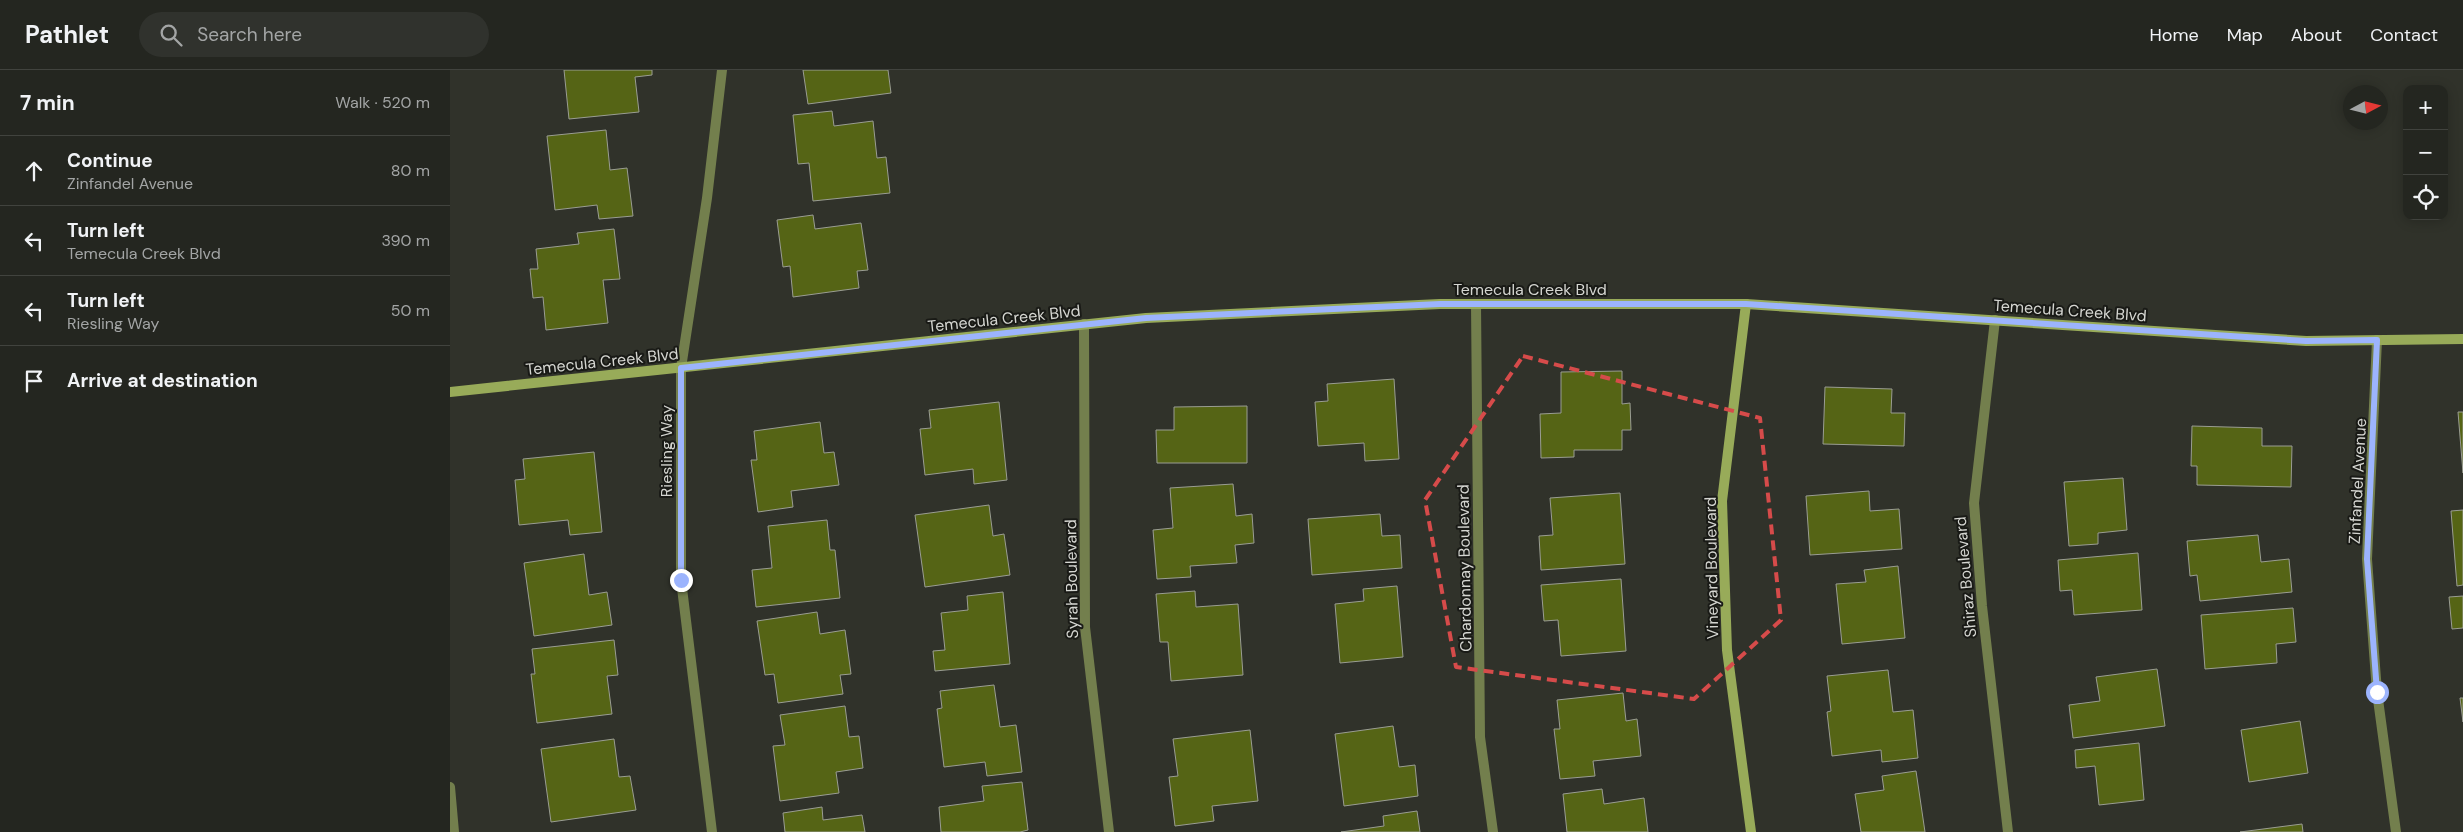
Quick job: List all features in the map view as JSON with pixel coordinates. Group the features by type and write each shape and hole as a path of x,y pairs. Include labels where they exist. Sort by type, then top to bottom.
{"street":[{"name":"Riesling Way","path":"712,832 681,580 681,368 707,198 722,70"},
{"name":"Temecula Creek Blvd","path":"450,392 1146,318 1476,304 1746,304 2306,341 2463,340"},
{"name":"Chardonnay Boulevard","path":"1476,304 1480,737 1493,832"},
{"name":"Vineyard Boulevard","path":"1746,304 1722,501 1728,650 1752,832"},
{"name":"Shiraz Boulevard","path":"1995,320 1974,503 1982,606 2008,832"},
{"name":"Syrah Boulevard","path":"1084,324 1085,627 1109,832"},
{"name":"Zinfandel Avenue","path":"2377,340 2367,559 2377,692 2396,832"},
{"path":"450,787 454,832"}],"highlighted area":[{"path":"1523,356 1760,418 1781,620 1694,699 1456,667 1425,500"}],"building":[{"path":"564,70 652,70 652,75 635,77 639,112 569,119"},
{"path":"803,70 888,70 891,93 808,104"},
{"path":"832,111 834,126 873,121 877,158 886,157 890,193 813,201 809,163 798,164 793,115"},
{"path":"606,130 610,170 627,168 633,216 599,219 597,205 555,210 547,136"},
{"path":"813,215 815,229 861,223 868,270 857,271 859,288 793,297 790,266 783,267 777,220"},
{"path":"614,229 620,279 603,280 608,323 546,330 543,297 533,298 530,269 538,269 536,249 579,244 577,233"},
{"path":"1622,371 1622,404 1630,403 1631,430 1622,430 1622,450 1574,450 1574,457 1541,458 1540,414 1561,413 1561,372"},
{"path":"1394,379 1399,459 1365,461 1364,443 1318,446 1315,402 1328,401 1327,384"},
{"path":"1825,387 1892,389 1891,413 1905,413 1904,446 1823,444"},
{"path":"999,402 1007,480 974,484 973,469 925,475 920,429 931,428 929,410"},
{"path":"1247,406 1247,463 1157,463 1156,430 1174,430 1174,407"},
{"path":"2458,412 2463,412 2463,473"},
{"path":"820,422 824,453 834,452 839,485 791,491 793,507 758,512 751,460 757,460 754,431"},
{"path":"2192,426 2262,428 2262,446 2292,446 2291,487 2197,485 2197,466 2191,466"},
{"path":"594,452 602,532 570,535 568,520 519,525 515,480 525,479 523,459"},
{"path":"2123,478 2127,530 2098,533 2098,544 2069,546 2064,482"},
{"path":"1233,484 1236,516 1252,514 1254,543 1235,545 1237,563 1190,566 1191,577 1157,579 1153,530 1173,528 1170,488"},
{"path":"1869,491 1870,511 1899,509 1902,549 1810,555 1806,496"},
{"path":"1620,493 1625,564 1541,570 1539,536 1553,535 1550,498"},
{"path":"989,505 993,536 1004,534 1010,575 925,587 915,515"},
{"path":"2463,510 2463,585 2457,586 2451,511"},
{"path":"1380,514 1382,536 1400,535 1402,568 1312,575 1308,519"},
{"path":"827,520 830,550 835,550 840,598 756,607 752,570 772,568 768,526"},
{"path":"2258,535 2261,562 2289,559 2292,592 2200,601 2197,575 2190,576 2187,541"},
{"path":"2138,553 2142,610 2074,615 2072,590 2060,591 2058,560"},
{"path":"584,554 589,595 607,592 612,625 534,636 524,563"},
{"path":"1898,566 1905,638 1842,644 1836,584 1866,582 1864,570"},
{"path":"1621,579 1626,651 1561,656 1558,620 1544,621 1541,585"},
{"path":"1397,586 1403,657 1340,663 1335,604 1364,601 1363,589"},
{"path":"1195,591 1196,607 1238,604 1243,675 1171,681 1168,642 1160,642 1156,594"},
{"path":"1003,592 1010,664 935,671 933,651 945,650 941,613 968,610 967,596"},
{"path":"2463,596 2463,628 2452,629 2449,597"},
{"path":"2293,608 2296,642 2276,644 2277,663 2205,669 2201,615"},
{"path":"817,612 820,634 845,630 851,674 840,675 843,694 778,703 774,674 765,675 757,621"},
{"path":"614,640 618,675 607,676 612,714 537,723 531,674 535,674 532,649"},
{"path":"2157,669 2165,726 2073,738 2069,705 2100,701 2096,677"},
{"path":"1888,670 1893,712 1913,710 1918,758 1882,762 1881,750 1832,756 1827,712 1831,711 1827,676"},
{"path":"994,685 1000,727 1016,725 1022,772 987,776 985,762 944,767 937,709 942,708 940,691"},
{"path":"1623,693 1626,721 1637,719 1641,756 1593,761 1595,776 1560,779 1554,729 1560,729 1557,700"},
{"path":"2460,698 2463,698 2463,722"},
{"path":"845,706 849,737 859,736 863,768 836,772 839,793 780,801 773,746 785,745 780,715"},
{"path":"2300,721 2308,773 2249,782 2241,730"},
{"path":"1393,726 1399,767 1415,765 1418,796 1344,806 1335,734"},
{"path":"1250,730 1258,801 1212,806 1214,821 1175,826 1169,777 1178,776 1173,739"},
{"path":"614,739 619,777 630,776 636,810 551,822 541,749"},
{"path":"2139,743 2144,800 2099,805 2095,766 2076,768 2075,750"},
{"path":"1916,771 1925,832 1861,832 1855,794 1884,790 1882,776"},
{"path":"1022,782 1028,830 1020,832 941,832 939,807 984,801 982,786"},
{"path":"1602,789 1604,804 1644,798 1648,832 1567,832 1563,794"},
{"path":"822,807 823,820 862,815 865,832 785,832 783,813"},
{"path":"1417,811 1420,832 1341,832 1384,826 1383,816"},
{"path":"2302,824 2303,832 2240,832"}],"route":[{"path":"681,580 681,368 1146,318 1440,304 1746,304 2306,341 2377,340 2376,400 2367,559 2377,692"}]}
